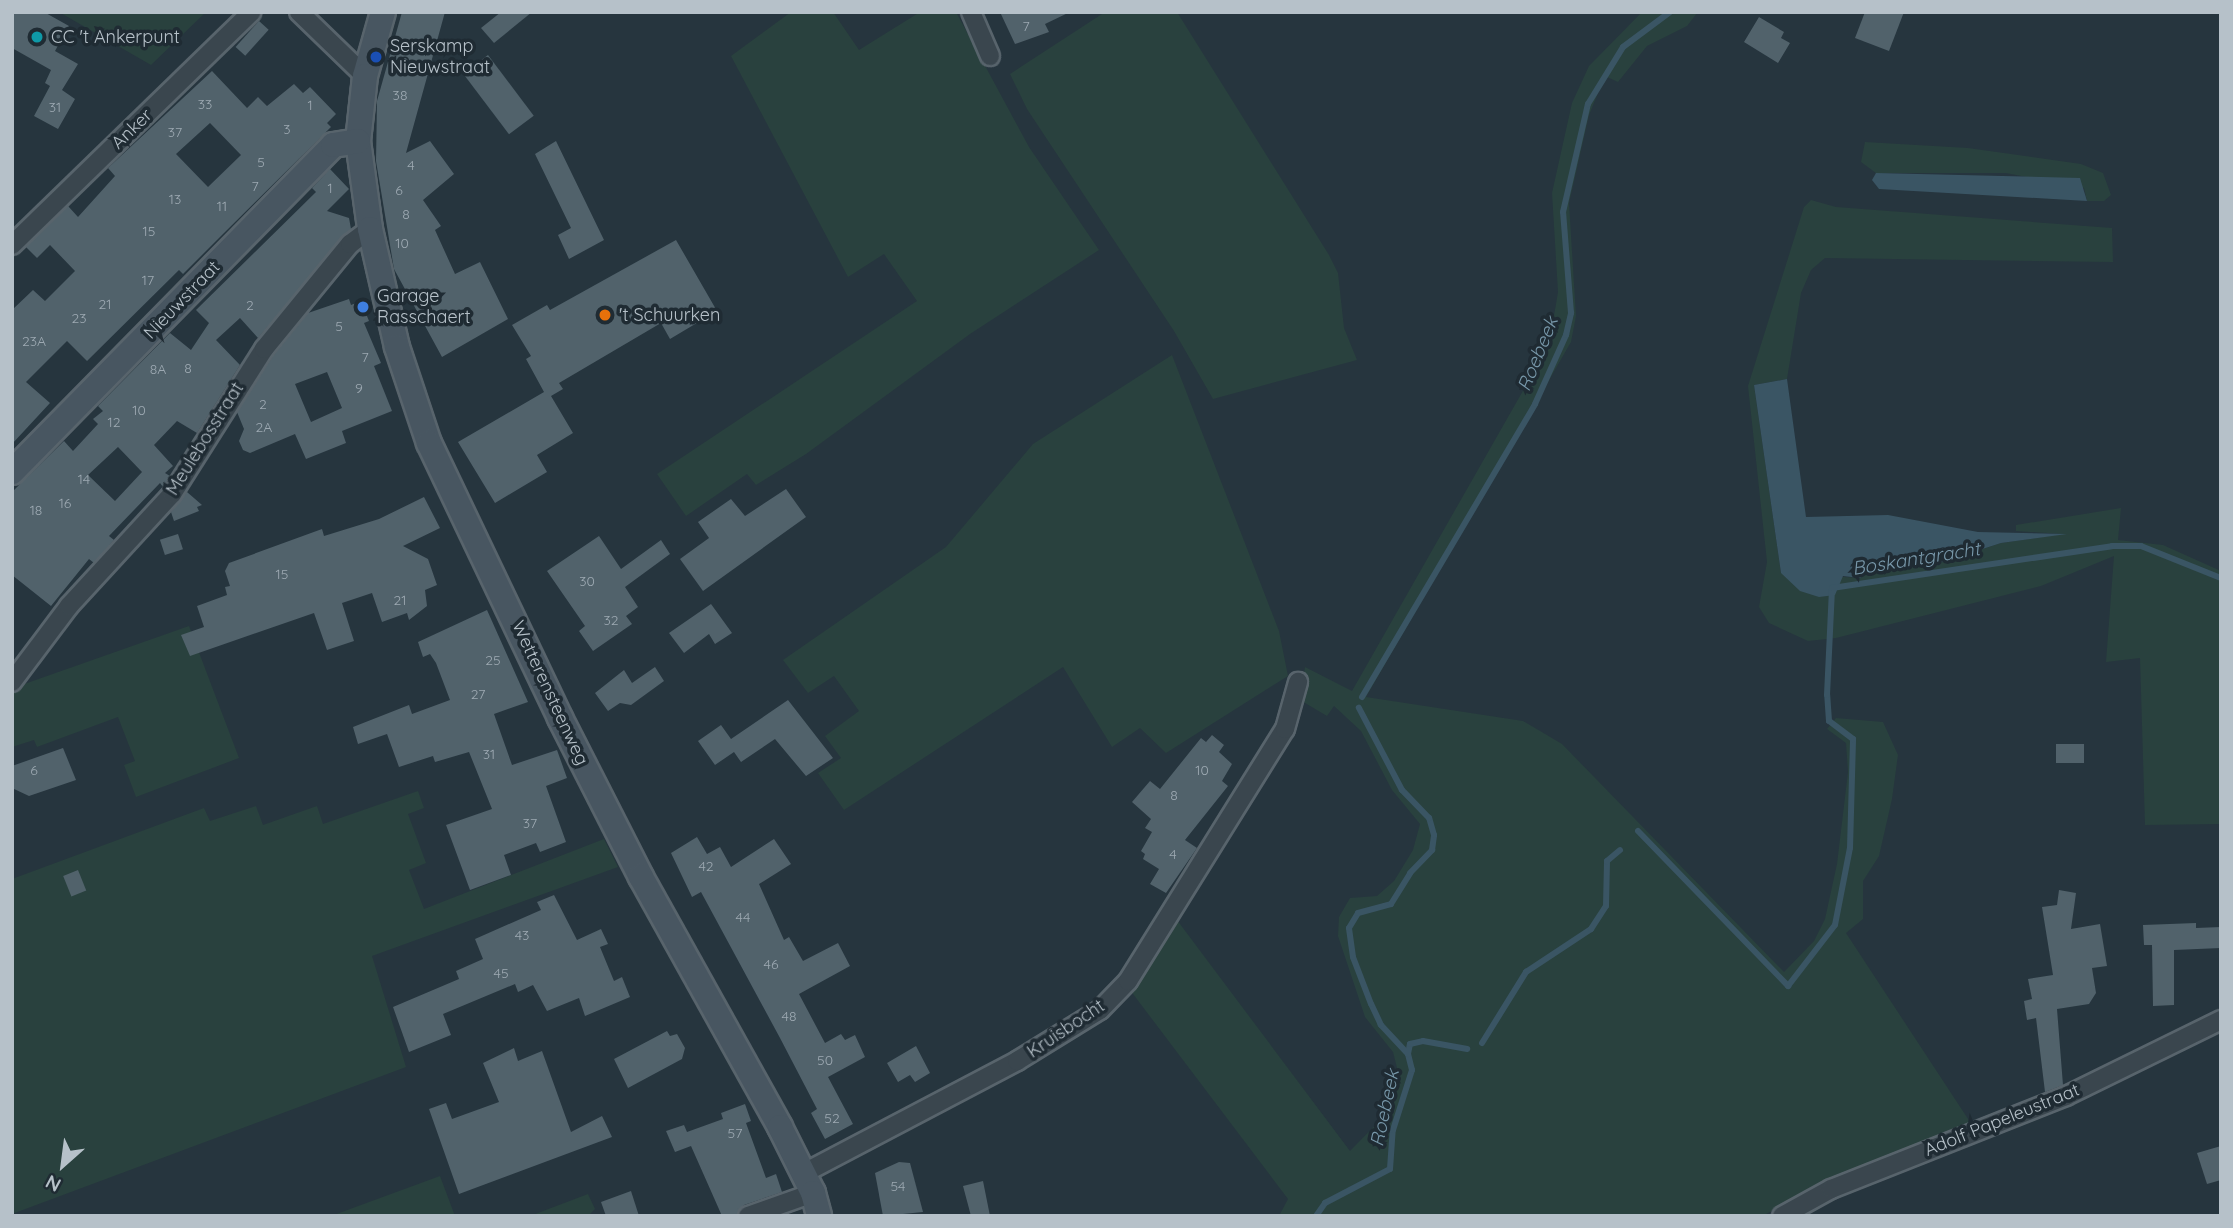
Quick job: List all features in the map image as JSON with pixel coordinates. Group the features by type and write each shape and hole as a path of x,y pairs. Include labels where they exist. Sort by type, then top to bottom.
{"street":[{"name":"Anker","path":"12,245 252,12"},
{"path":"299,12 365,76"},
{"path":"358,141 365,76 383,12"},
{"path":"971,12 990,55"},
{"name":"Wetterensteenweg","path":"358,141 370,229 397,347 429,443 641,877 812,1194"},
{"name":"Nieuwstraat","path":"12,472 333,145 358,141"},
{"name":"Meulebosstraat","path":"12,682 69,606 172,494 264,349 351,244 370,229"},
{"name":"Kruisbocht","path":"748,1216 812,1194 1100,1010 1128,981 1285,729 1298,682"},
{"name":"Adolf Papeleustraat","path":"1782,1216 1831,1189 2066,1096 2221,1020"}],"green space":[{"path":"59,12 206,12 151,65"},
{"path":"791,12 833,12 859,50 920,12 956,12 1029,147 1099,250 970,334 806,454 756,485 747,474 686,516 657,474 917,301 884,254 848,277 731,56"},
{"path":"1105,12 1177,12 1329,255 1338,273 1344,328 1357,360 1213,399 1174,331 1027,109 1010,74"},
{"path":"1642,12 1698,12 1687,26 1647,46 1618,82 1605,76 1589,115 1569,203 1576,316 1571,342 1366,697 1523,721 1562,744 1784,972 1814,941 1825,919 1837,864 1848,772 1846,743 1827,729 1836,718 1883,722 1898,755 1892,799 1879,856 1863,881 1863,919 1846,933 1972,1125 1867,1164 1762,1216 1279,1216 1288,1199 1130,990 1177,920 1350,1151 1389,1111 1397,1068 1393,1052 1365,1017 1338,936 1339,917 1350,898 1377,896 1394,881 1413,850 1420,824 1392,790 1361,731 1334,706 1327,716 1300,700 1305,667 1352,691 1549,345 1558,292 1552,193 1572,103 1589,66"},
{"path":"1865,142 1968,148 2081,164 2103,173 2111,195 2104,201 2087,201 2084,188 2006,173 1876,173 1861,162"},
{"path":"1811,200 1836,207 2112,228 2113,262 1825,258 1811,270 1801,293 1787,379 1754,385 1781,573 1860,578 1881,563 1936,564 2001,543 2062,534 2016,531 2016,525 2121,508 2118,540 2163,545 2221,571 2221,824 2145,825 2140,658 2106,662 2114,556 2041,586 1836,638 1808,641 1769,623 1759,607 1767,562 1748,386 1804,207"},
{"path":"1172,355 1279,631 1288,676 1166,753 1140,728 1112,747 1063,667 844,810 818,773 841,758 825,736 859,711 834,676 808,693 783,660 946,547 1033,444"},
{"path":"189,626 239,758 136,797 124,765 135,761 118,717 37,747 34,740 12,747 13,688"},
{"path":"418,791 424,808 408,814 426,863 409,870 424,909 604,839 618,867 372,956 406,1067 12,1214 12,879 204,808 210,821 256,806 263,825 317,806 323,824"},
{"path":"440,1176 455,1216 331,1216"},
{"path":"588,1194 595,1209 588,1216 530,1216"}],"water":[{"path":"1876,173 2080,178 2087,201 1879,189 1872,180"},
{"path":"1787,379 1806,517 1888,515 1978,532 2067,534 2001,543 1936,564 1881,563 1860,578 1843,576 1835,595 1819,597 1800,591 1781,573 1754,385"}],"building":[{"name":"CC 't Ankerpunt","path":"12,12 44,12 69,26 55,51 78,64 62,90 75,99 58,129 34,116 50,86 45,83 51,70 12,48"},
{"path":"402,12 445,12 406,153 430,141 454,174 423,200 441,226 435,230 455,274 480,262 508,319 442,357 394,269 376,161 377,101"},
{"path":"501,12 532,12 494,43 481,28"},
{"path":"1000,12 1070,12 1045,24 1049,32 1015,44"},
{"path":"1865,12 1904,12 1889,51 1855,38"},
{"path":"1759,17 1784,32 1781,38 1790,43 1778,63 1744,42"},
{"path":"259,21 269,30 245,56 236,47"},
{"path":"488,55 534,116 509,134 463,74"},
{"path":"212,71 247,108 258,97 267,106 294,84 303,93 310,87 336,114 327,123 331,127 183,274 179,270 87,361 67,341 26,382 50,403 12,444 12,310 33,290 45,301 75,271 50,245 37,258 26,247 68,206 78,217 115,176 108,168","holes":["210,123 241,155 208,187 176,154"]},
{"path":"556,141 604,240 569,259 558,235 571,228 535,154"},
{"path":"330,169 349,189 327,211 349,218 351,229 258,338 240,318 216,340 240,365 197,433 177,421 154,445 173,466 165,473 170,476 163,487 160,483 109,536 114,540 94,563 89,559 51,606 12,575 12,492 64,441 73,451 98,424 93,419 103,411 98,406 170,333 191,350 209,323 196,310 316,192 312,188","holes":["118,447 142,472 115,501 88,475"]},
{"name":"'t Schuurken","path":"676,240 717,311 670,339 661,323 559,383 563,389 551,396 573,433 537,455 547,472 495,503 458,442 544,392 526,359 531,356 512,325 547,305 550,310"},
{"path":"349,299 351,305 361,301 369,321 364,323 381,363 374,366 392,411 342,431 346,443 306,459 295,434 250,453 243,450 239,441 244,429 237,412 273,356 308,313","holes":["327,372 342,408 311,422 295,384"]},
{"path":"786,489 806,517 703,591 680,559 709,538 698,522 731,499 745,516"},
{"path":"187,492 202,505 197,507 199,511 174,521 171,512"},
{"path":"424,497 440,528 403,546 428,559 437,585 425,590 427,606 409,620 407,613 382,622 372,593 342,603 354,641 327,650 314,613 190,656 181,635 204,627 197,606 227,595 225,587 230,586 225,571 229,563 322,529 324,536 379,519"},
{"path":"178,534 183,549 165,555 160,540"},
{"path":"599,536 621,569 661,540 670,554 625,587 638,607 626,616 632,624 593,651 579,631 585,626 547,571"},
{"path":"711,604 732,633 715,644 709,634 684,653 669,633"},
{"path":"487,610 528,702 494,714 512,765 557,750 567,778 546,786 566,842 540,852 536,843 504,855 511,875 470,890 446,825 492,809 469,752 435,762 433,756 399,767 387,734 358,744 353,727 409,705 412,714 450,700 436,663 430,654 423,657 418,642"},
{"path":"655,667 664,681 631,705 620,703 608,711 595,693 624,670 632,683"},
{"path":"788,700 833,758 806,776 775,739 741,762 734,752 715,765 698,741 721,725 731,739"},
{"path":"1212,735 1224,745 1219,752 1232,764 1222,781 1228,786 1185,840 1197,848 1166,893 1150,884 1159,869 1143,859 1145,854 1141,851 1152,832 1145,828 1151,819 1132,802 1150,781 1160,789 1201,738 1206,742"},
{"path":"2056,744 2084,744 2084,763 2056,763"},
{"path":"63,748 76,780 29,796 12,788 12,766"},
{"path":"697,837 707,854 720,847 731,867 774,839 791,864 759,884 784,940 789,937 803,961 838,943 850,966 799,994 825,1043 841,1034 845,1040 855,1035 865,1057 828,1077 853,1124 825,1139 811,1113 817,1109 780,1038 701,892 692,897 671,853"},
{"path":"78,870 86,890 71,896 63,876"},
{"path":"2059,890 2076,893 2071,929 2100,924 2107,966 2092,968 2096,993 2089,1004 2057,1009 2063,1085 2045,1092 2036,1018 2027,1020 2024,1001 2032,999 2028,979 2053,975 2042,907 2057,905"},
{"path":"554,895 577,940 601,929 608,944 600,947 614,981 622,977 630,997 585,1016 579,998 547,1011 533,985 518,992 515,984 443,1014 451,1035 409,1052 393,1007 459,979 456,971 483,959 475,939 541,910 537,902"},
{"path":"2196,923 2196,928 2221,927 2221,948 2174,950 2174,1005 2153,1006 2152,945 2144,945 2143,925"},
{"path":"667,1031 670,1036 677,1034 685,1048 682,1059 628,1088 614,1059"},
{"path":"916,1046 930,1073 915,1082 910,1075 898,1082 887,1063"},
{"path":"514,1048 518,1061 542,1051 571,1132 602,1116 612,1137 459,1194 429,1109 446,1103 452,1119 499,1102 483,1063"},
{"path":"745,1104 751,1121 746,1123 766,1178 776,1174 782,1192 744,1205 737,1215 722,1216 691,1146 675,1152 666,1131 684,1125 687,1132 723,1119 721,1113"},
{"path":"2221,1146 2221,1180 2207,1184 2197,1153"},
{"path":"899,1162 910,1163 923,1212 883,1216 875,1173"},
{"path":"983,1181 990,1216 971,1216 963,1186"},
{"path":"631,1191 639,1216 606,1216 601,1202"}],"waterway":[{"name":"Roebeek","path":"1362,697 1535,404 1566,335 1571,313 1563,212 1588,104 1623,47 1670,12"},
{"name":"Boskantgracht","path":"1638,831 1788,986 1835,925 1850,848 1853,739 1829,721 1827,695 1832,588 2112,546 2141,546 2221,578"},
{"name":"Roebeek","path":"1316,1216 1325,1203 1390,1169 1393,1130 1412,1070 1408,1054 1381,1025 1371,1004 1353,957 1349,928 1358,913 1391,904 1410,873 1432,850 1434,835 1429,818 1402,790 1359,708"},
{"name":"Boskantgracht","path":"1482,1043 1526,972 1591,929 1606,906 1607,861 1620,850"},
{"name":"Boskantgracht","path":"1408,1054 1410,1044 1423,1041 1467,1049"}],"place":[{"name":"CC 't Ankerpunt","path":"37,37"},
{"name":"Serskamp Nieuwstraat","path":"376,57"},
{"name":"Garage Rasschaert","path":"363,307"},
{"name":"'t Schuurken","path":"605,315"}]}
